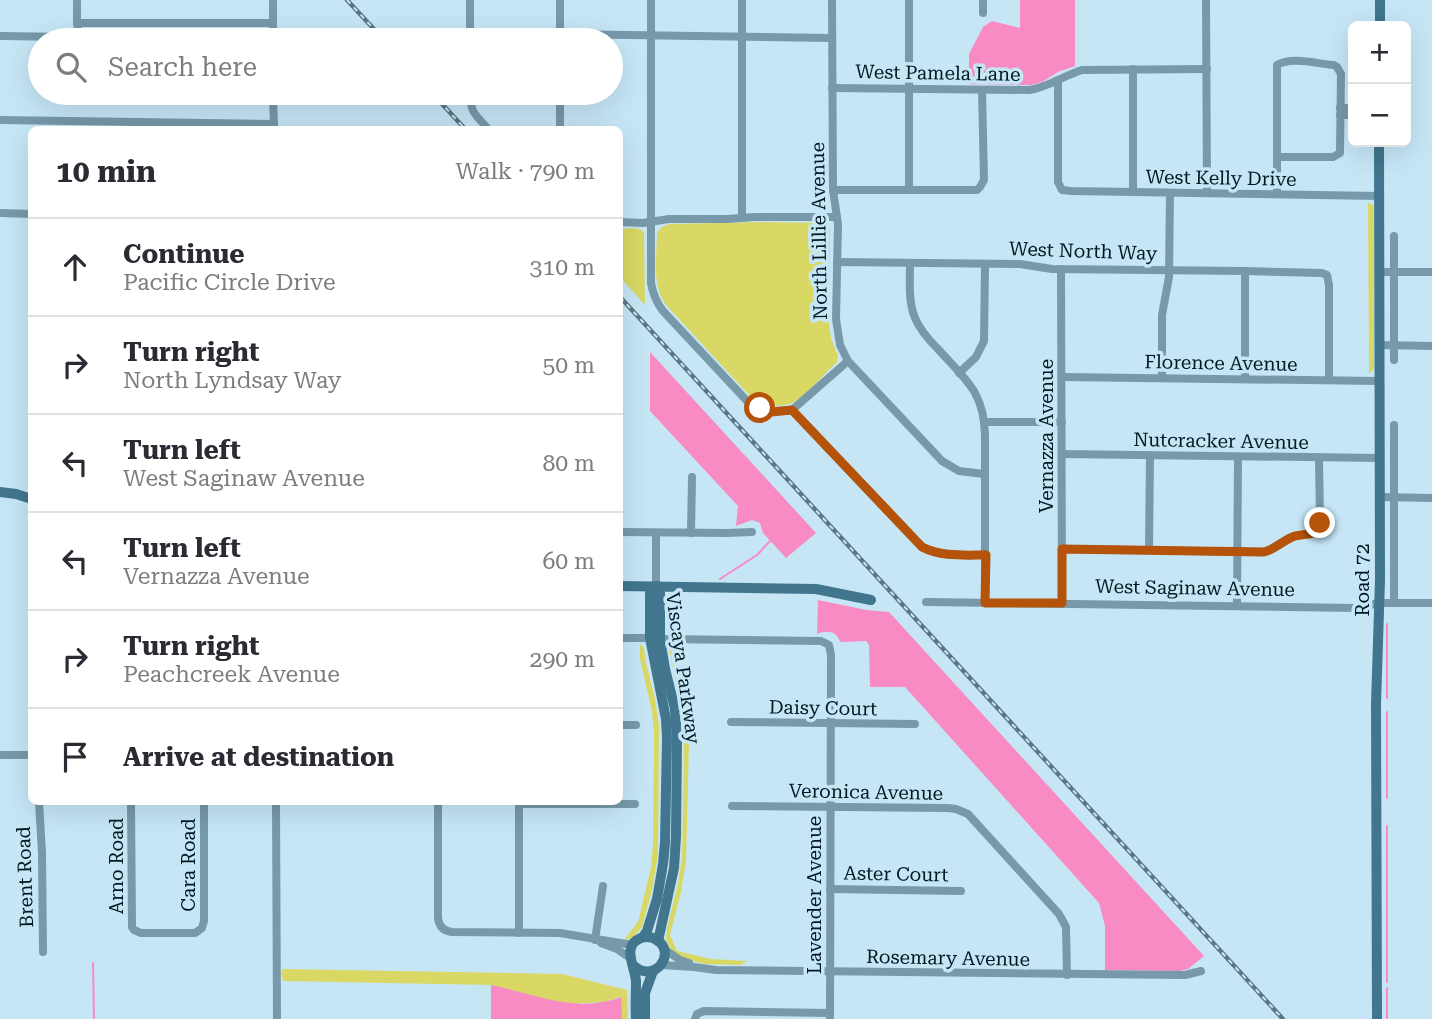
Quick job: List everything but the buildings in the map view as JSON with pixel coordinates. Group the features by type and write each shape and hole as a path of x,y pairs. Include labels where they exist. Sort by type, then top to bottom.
{"street":[{"path":"77,0 78,28"},
{"path":"273,0 273,28"},
{"path":"470,0 470,28"},
{"path":"560,0 560,28"},
{"path":"651,0 653,293 663,311 747,401 771,412 792,410 848,361"},
{"path":"742,0 742,217"},
{"name":"North Lillie Avenue","path":"832,0 837,330 840,345 848,361 942,461 958,471 984,474"},
{"path":"909,0 909,189"},
{"path":"983,0 983,13"},
{"path":"1206,0 1207,193"},
{"path":"1380,0 1380,21"},
{"path":"77,23 273,23"},
{"path":"0,36 28,36"},
{"path":"623,36 832,38"},
{"path":"1277,156 1338,155 1341,150 1341,74 1334,65 1299,61 1283,61 1277,65 1277,156 1277,194"},
{"path":"1132,69 1133,192"},
{"name":"West Pamela Lane","path":"832,88 1029,90 1048,86 1082,70 1207,69"},
{"name":"West Kelly Drive","path":"1058,80 1058,182 1062,190 1379,196"},
{"path":"834,190 972,191 980,187 984,180 982,90"},
{"path":"274,105 274,126"},
{"path":"470,105 485,126"},
{"path":"560,105 560,126"},
{"path":"1340,111 1348,109"},
{"path":"1340,111 1348,113"},
{"path":"0,120 235,126"},
{"name":"Road 72","path":"1377,1019 1380,147"},
{"path":"1162,377 1161,315 1168,285 1170,193"},
{"path":"0,214 28,214"},
{"path":"623,222 742,217 837,217"},
{"path":"1394,236 1394,360"},
{"name":"West North Way","path":"837,262 1020,264 1061,269 1317,272 1327,275 1329,285 1329,380"},
{"path":"910,264 910,303 916,321 927,338 960,373 980,400 984,422 985,603"},
{"path":"960,373 976,357 984,341 985,264"},
{"name":"Vernazza Avenue","path":"1061,269 1062,603"},
{"path":"1245,271 1245,379"},
{"path":"1379,272 1432,272"},
{"path":"1379,345 1432,346"},
{"name":"Florence Avenue","path":"1062,377 1379,381"},
{"path":"792,410 922,547 940,554 986,555"},
{"path":"984,422 1062,422"},
{"path":"1394,425 1394,603"},
{"name":"Nutcracker Avenue","path":"1062,454 1379,457"},
{"path":"1149,550 1150,455"},
{"path":"1237,606 1238,457"},
{"path":"1062,549 1271,550 1294,536 1314,534 1318,531 1319,458"},
{"path":"691,533 692,477"},
{"path":"0,492 28,498"},
{"path":"1379,497 1432,498"},
{"path":"623,532 752,532"},
{"path":"656,533 656,586"},
{"path":"623,586 816,589 871,600"},
{"name":"Viscaya Parkway","path":"643,937 657,899 663,864 667,738 663,702 656,675 655,638 660,593 656,586"},
{"name":"West Saginaw Avenue","path":"926,602 1357,608 1379,603 1432,603"},
{"path":"623,638 655,638"},
{"name":"Viscaya Parkway","path":"655,638 675,709 677,740 676,851 661,945"},
{"name":"Lavender Avenue","path":"655,638 821,640 829,645 830,1016"},
{"path":"663,702 668,708 671,737 677,740"},
{"name":"Daisy Court","path":"731,722 915,724"},
{"path":"623,725 636,724"},
{"path":"0,755 28,755"},
{"path":"623,804 635,804"},
{"name":"Brent Road","path":"39,805 43,952"},
{"name":"Arno Road","path":"131,805 134,930 141,933 195,933 201,929"},
{"name":"Cara Road","path":"201,929 204,921 204,805"},
{"path":"276,805 277,1019"},
{"path":"438,805 438,918 446,931 560,933 632,945"},
{"path":"519,805 519,933"},
{"name":"Veronica Avenue","path":"732,806 948,808 968,814 1059,914 1066,927 1067,975"},
{"path":"596,940 603,886"},
{"name":"Aster Court","path":"830,889 961,891"},
{"path":"636,1019 636,981 630,951 632,945 643,937 650,937 661,945 665,957 645,993 645,1019"},
{"path":"596,940 617,949 642,971 657,968"},
{"name":"Rosemary Avenue","path":"661,945 694,967"},
{"name":"Rosemary Avenue","path":"657,968 1067,975 1185,975 1201,971"},
{"path":"697,1016 704,1012 830,1016"}],"shaded area":[{"path":"1020,0 1075,0 1075,66 1031,85 969,84 969,54 983,27 992,21 1020,28"},
{"path":"1368,203 1374,208 1374,367 1369,374"},
{"path":"825,223 830,228 829,325 838,356 837,362 802,397 784,405 765,403 748,394 666,305 658,289 657,232 662,227 669,224"},
{"path":"623,229 636,229 644,233 645,305 623,280"},
{"path":"650,352 816,533 786,558 763,533 760,523 752,520 736,526 738,506 650,411"},
{"path":"818,600 889,612 1204,956 1188,969 1180,971 1105,970 1105,926 1099,903 905,687 870,687 869,645 866,641 840,642 831,632 817,634"},
{"path":"640,644 644,648 659,726 658,854 642,927 633,937 623,941 638,922 651,867 653,844 654,734 640,659"},
{"path":"673,644 685,701 689,742 686,861 670,935 677,951 711,959 747,961 741,965 705,964 682,958 672,952 666,940 682,857 684,751 681,708 669,648"},
{"path":"283,969 562,974 627,990 628,1019 622,1019 620,997 604,1002 564,1004 491,985 283,981"},
{"path":"491,985 572,1003 588,1004 621,997 622,1019 491,1019"}],"waterway":[{"path":"720,579 757,555 771,540"},
{"path":"1387,624 1387,698"},
{"path":"1387,712 1387,798"},
{"path":"1387,826 1387,982"},
{"path":"93,963 94,1019"},
{"path":"1387,988 1387,1019"}],"railway":[{"path":"347,0 373,28"},
{"path":"443,105 462,126"},
{"path":"623,300 1283,1019"}],"route":[{"path":"760,408 771,412 792,410 922,547 940,554 986,555 985,603 1062,603 1062,549 1264,552 1294,536 1314,534 1320,528 1320,523"}]}
